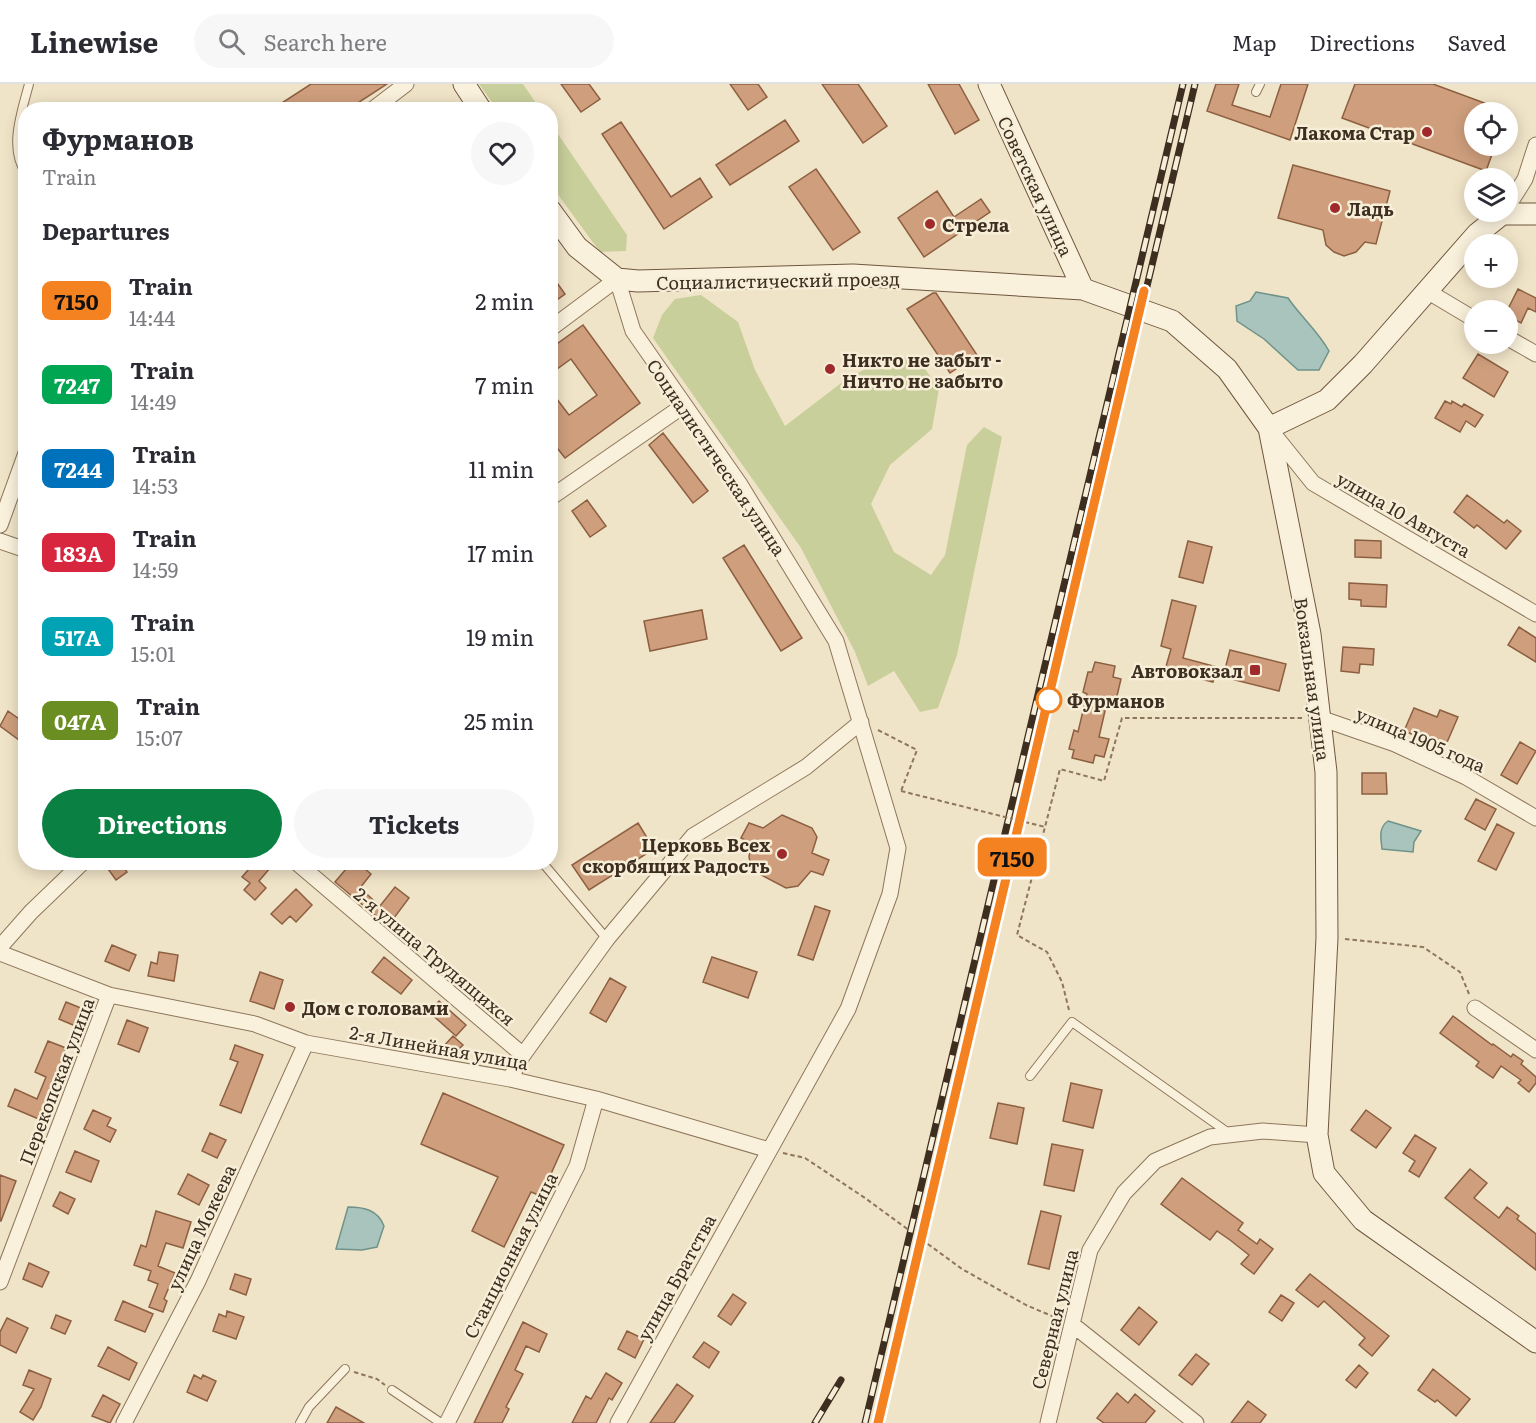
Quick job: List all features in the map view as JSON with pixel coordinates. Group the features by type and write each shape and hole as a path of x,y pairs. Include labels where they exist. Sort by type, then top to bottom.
{"main road":[{"path":"464,84 476,102"},
{"name":"Советская улица","path":"989,84 1083,289"},
{"path":"1518,212 1536,214"},
{"path":"558,221 577,247 617,279"},
{"path":"1269,428 1327,400 1363,364 1477,234 1490,222"},
{"name":"Социалистический проезд","path":"617,279 638,282 853,275 1083,289"},
{"name":"Вокзальная улица","path":"1083,289 1172,321 1227,369 1269,428 1310,634 1326,772 1327,938 1317,1135 1324,1173 1363,1220 1536,1342"}],"street":[{"path":"382,102 406,84"},
{"path":"1518,189 1525,179 1536,145"},
{"path":"558,323 617,279"},
{"name":"Социалистическая улица","path":"617,279 633,331 683,406 739,483 836,641 898,848 890,894 848,1009 769,1150"},
{"path":"1427,291 1464,313"},
{"path":"1518,344 1536,354"},
{"path":"558,492 683,406"},
{"name":"улица 10 Августа","path":"1269,428 1313,483 1536,614"},
{"path":"0,525 18,475"},
{"path":"0,541 18,547"},
{"name":"улица 1905 года","path":"1320,718 1395,744 1467,777 1536,818"},
{"path":"510,1078 522,1055 607,939 693,836 806,767 861,722"},
{"path":"0,947 31,912 74,870"},
{"name":"2-я улица Трудящихся","path":"305,870 522,1055"},
{"name":"2-я Линейная улица","path":"0,953 109,995 255,1024 306,1043 510,1078 596,1099 769,1150"},
{"name":"Перекопская улица","path":"0,1282 109,995"},
{"path":"1475,1008 1536,1050"},
{"name":"улица Мокеева","path":"124,1423 198,1281 306,1043"},
{"name":"Станционная улица","path":"447,1423 577,1166 596,1099"},
{"name":"Северная улица","path":"1048,1423 1090,1250 1124,1193 1155,1161 1210,1137 1263,1131 1317,1135"},
{"name":"улица Братства","path":"618,1423 769,1150"},
{"path":"1073,1325 1196,1423"}],"lane":[{"path":"24,102 29,84"},
{"path":"1256,92 1260,84"},
{"path":"18,128 18,162"},
{"path":"549,870 607,939"},
{"path":"1030,1076 1072,1022 1231,1135"},
{"path":"300,1423 309,1407 345,1370"},
{"path":"392,1390 441,1423"}],"path":[{"path":"1072,1022 1062,982 1047,952 1017,935 1060,770 1104,780 1122,718 1320,718"},
{"path":"861,722 917,750 901,791 1045,827"},
{"path":"1327,938 1424,947 1460,972 1475,1008"},
{"path":"769,1150 805,1158 865,1198 962,1269 1026,1305 1073,1325"},
{"path":"345,1370 377,1379 392,1390"}],"green space":[{"path":"479,84 523,84 535,102 492,102"},
{"path":"558,134 627,235 626,251 600,252 558,195"},
{"path":"701,295 738,322 755,370 785,426 849,377 897,354 923,366 939,389 932,429 890,465 871,504 894,552 931,575 945,555 967,445 984,427 1002,437 957,655 938,708 920,712 894,671 868,686 855,652 801,548 653,338 662,315 675,299"}],"water":[{"path":"1256,292 1288,298 1315,330 1329,351 1319,370 1298,370 1264,339 1237,321 1236,306 1250,301"},
{"path":"1388,821 1421,831 1414,842 1413,852 1382,849 1381,830"},
{"path":"348,1207 370,1210 378,1216 384,1226 377,1247 362,1250 336,1249"}],"building":[{"path":"311,84 387,84 359,102 283,102"},
{"path":"561,84 589,84 600,99 581,112"},
{"path":"730,84 758,84 767,97 748,110"},
{"path":"822,84 858,84 887,126 863,143"},
{"path":"928,84 959,84 979,120 955,134"},
{"path":"1216,84 1239,84 1232,105 1270,117 1281,84 1308,84 1290,140 1207,111"},
{"name":"Лакома Стар","path":"1355,84 1433,84 1482,102 1464,102 1464,156 1491,156 1487,168 1478,168 1342,118"},
{"path":"785,120 799,141 730,185 716,165"},
{"path":"621,122 671,197 700,178 712,197 664,229 602,134"},
{"path":"1293,165 1390,191 1376,244 1365,242 1356,252 1344,256 1334,252 1326,245 1323,230 1278,218"},
{"path":"816,169 860,232 833,250 789,187"},
{"name":"Стрела","path":"937,191 954,217 981,199 990,212 924,257 898,218"},
{"path":"558,284 565,294 558,299"},
{"path":"1518,289 1536,298 1536,312 1528,308 1521,323 1518,321 1518,300 1512,300"},
{"path":"936,293 977,355 950,373 907,309"},
{"path":"583,325 640,403 565,458 558,449 558,401 569,415 597,395 571,359 558,368 558,343"},
{"path":"1478,354 1508,372 1494,397 1463,378"},
{"path":"1445,401 1451,404 1452,401 1462,407 1464,404 1483,415 1475,427 1466,421 1460,432 1435,418"},
{"path":"663,433 708,491 693,503 649,445"},
{"path":"1467,495 1504,523 1507,520 1521,531 1506,549 1477,525 1474,528 1454,512"},
{"path":"587,500 606,526 590,537 572,511"},
{"path":"1355,540 1381,541 1381,558 1355,557"},
{"path":"1188,541 1212,547 1203,583 1179,577"},
{"path":"744,545 802,638 781,651 723,558"},
{"path":"1349,583 1387,585 1386,607 1361,606 1361,600 1349,599"},
{"path":"1172,600 1196,606 1183,658 1217,667 1213,682 1165,670 1171,649 1161,646"},
{"path":"702,610 707,639 650,651 644,621"},
{"path":"1519,627 1536,638 1536,662 1508,645"},
{"path":"1343,647 1374,649 1373,665 1360,664 1359,673 1341,671"},
{"name":"Автовокзал","path":"1230,650 1286,664 1279,691 1223,677"},
{"name":"Фурманов","path":"1095,662 1115,666 1113,677 1121,679 1116,700 1108,698 1099,737 1109,739 1104,757 1095,755 1093,763 1072,758 1074,750 1069,749 1074,730 1078,732 1087,694 1083,692 1088,672 1092,672"},
{"path":"1414,708 1437,717 1440,710 1458,717 1445,747 1404,731"},
{"path":"8,711 18,718 18,739 0,726"},
{"path":"1520,742 1536,751 1517,784 1501,775"},
{"path":"1362,773 1386,773 1387,794 1362,794"},
{"path":"1476,799 1496,809 1485,830 1465,819"},
{"name":"Церковь Всех скорбящих Радость","path":"782,815 812,828 817,837 812,853 829,860 823,875 811,871 798,886 786,888 752,870 749,857 751,843 741,838 749,823 763,828"},
{"path":"638,823 654,849 589,890 572,865"},
{"path":"1497,824 1514,833 1496,870 1478,861"},
{"path":"109,870 126,870 127,872 116,880"},
{"path":"248,870 268,870 259,881 266,888 255,900 244,890 250,883 242,877"},
{"path":"345,870 366,870 371,874 360,888 380,906 395,887 409,898 388,926 335,882"},
{"path":"296,889 312,905 296,922 290,916 282,924 271,914"},
{"path":"815,906 830,911 813,960 798,955"},
{"path":"112,945 136,955 129,971 105,961"},
{"path":"159,952 178,955 174,981 148,976 151,962 157,964"},
{"path":"384,957 412,980 401,994 372,972"},
{"path":"712,957 757,972 748,998 703,982"},
{"path":"260,972 283,980 274,1009 250,1001"},
{"path":"610,978 626,987 606,1022 590,1013"},
{"path":"439,1001 466,1025 456,1036 429,1012"},
{"path":"66,1002 88,1011 80,1028 59,1019"},
{"path":"1453,1016 1492,1045 1511,1057 1513,1054 1523,1061 1521,1064 1536,1077 1536,1083 1529,1092 1518,1083 1521,1080 1501,1066 1493,1078 1476,1066 1479,1062 1440,1033"},
{"path":"127,1020 148,1028 139,1052 118,1044"},
{"path":"453,1036 463,1045 452,1056 443,1047"},
{"path":"48,1041 66,1048 62,1058 65,1059 53,1088 56,1089 41,1120 8,1106 15,1089 37,1099 46,1077 35,1072"},
{"path":"235,1045 263,1055 241,1113 220,1105 238,1062 230,1059"},
{"path":"1071,1083 1102,1090 1093,1128 1063,1121"},
{"path":"443,1093 564,1145 541,1196 531,1192 504,1247 472,1231 498,1177 421,1144"},
{"path":"998,1103 1024,1108 1017,1144 990,1138"},
{"path":"93,1110 111,1118 107,1126 116,1130 110,1142 84,1129"},
{"path":"1366,1110 1391,1128 1376,1148 1351,1130"},
{"path":"210,1133 226,1140 217,1158 202,1151"},
{"path":"1415,1135 1436,1148 1419,1177 1409,1171 1415,1161 1403,1153"},
{"path":"1052,1144 1083,1150 1074,1191 1044,1185"},
{"path":"75,1151 99,1161 91,1182 66,1172"},
{"path":"1470,1169 1487,1183 1474,1198 1499,1218 1507,1207 1519,1216 1517,1219 1536,1234 1536,1270 1445,1198"},
{"path":"188,1174 209,1185 199,1205 178,1194"},
{"path":"0,1175 16,1181 1,1221 0,1221"},
{"path":"1182,1178 1243,1223 1238,1230 1257,1244 1260,1239 1273,1249 1254,1274 1241,1264 1249,1255 1230,1240 1217,1231 1210,1240 1161,1204"},
{"path":"60,1192 75,1199 68,1214 53,1206"},
{"path":"156,1211 191,1222 183,1248 166,1243 158,1266 175,1273 164,1299 167,1301 163,1312 149,1307 158,1284 148,1280 151,1271 134,1265 141,1245 146,1247"},
{"path":"1041,1211 1061,1216 1049,1269 1028,1264"},
{"path":"29,1263 49,1272 42,1287 23,1279"},
{"path":"235,1274 251,1279 246,1295 230,1289"},
{"path":"1310,1274 1389,1336 1372,1356 1359,1345 1365,1338 1324,1301 1318,1307 1296,1290"},
{"path":"733,1294 746,1303 731,1325 718,1316"},
{"path":"1281,1295 1294,1303 1282,1321 1269,1312"},
{"path":"123,1301 153,1314 145,1332 115,1320"},
{"path":"1139,1307 1157,1322 1139,1345 1121,1330"},
{"path":"227,1311 244,1317 236,1339 213,1331 219,1314 226,1317"},
{"path":"56,1315 71,1321 65,1334 51,1328"},
{"path":"7,1318 28,1328 16,1353 0,1345 0,1332"},
{"path":"523,1322 547,1334 539,1352 526,1346 515,1370 523,1374 506,1407 509,1409 502,1423 474,1423"},
{"path":"627,1331 644,1339 635,1358 618,1349"},
{"path":"704,1342 719,1352 709,1368 693,1357"},
{"path":"108,1347 137,1363 129,1380 98,1366"},
{"path":"1196,1354 1209,1364 1192,1385 1179,1375"},
{"path":"1359,1365 1368,1373 1356,1388 1346,1380"},
{"path":"1433,1369 1470,1399 1456,1416 1437,1400 1435,1402 1418,1390"},
{"path":"29,1370 51,1379 41,1407 33,1420 20,1412 34,1389 23,1385"},
{"path":"606,1373 622,1383 612,1400 609,1398 596,1423 572,1423 586,1396 591,1399"},
{"path":"194,1375 201,1379 203,1375 216,1381 207,1401 187,1392"},
{"path":"677,1384 693,1396 674,1423 650,1423"},
{"path":"1117,1393 1128,1403 1135,1394 1155,1411 1145,1423 1104,1423 1097,1418"},
{"path":"103,1395 120,1404 110,1423 92,1416"},
{"path":"1248,1401 1266,1415 1260,1423 1231,1423"},
{"path":"336,1407 364,1423 327,1423"}],"railway":[{"path":"865,1423 1183,84"},
{"path":"877,1423 1195,84"},
{"path":"815,1423 841,1380"}],"train":[{"name":"7150","path":"878,1423 1144,291"}],"place":[{"name":"Лакома Стар","path":"1427,132"},
{"name":"Ладь","path":"1335,208"},
{"name":"Стрела","path":"930,224"},
{"name":"Никто не забыт - Ничто не забыто","path":"830,369"},
{"name":"Автовокзал","path":"1255,670"},
{"name":"Фурманов","path":"1049,700"},
{"name":"Церковь Всех скорбящих Радость","path":"782,854"},
{"name":"Дом с головами","path":"290,1007"}]}
